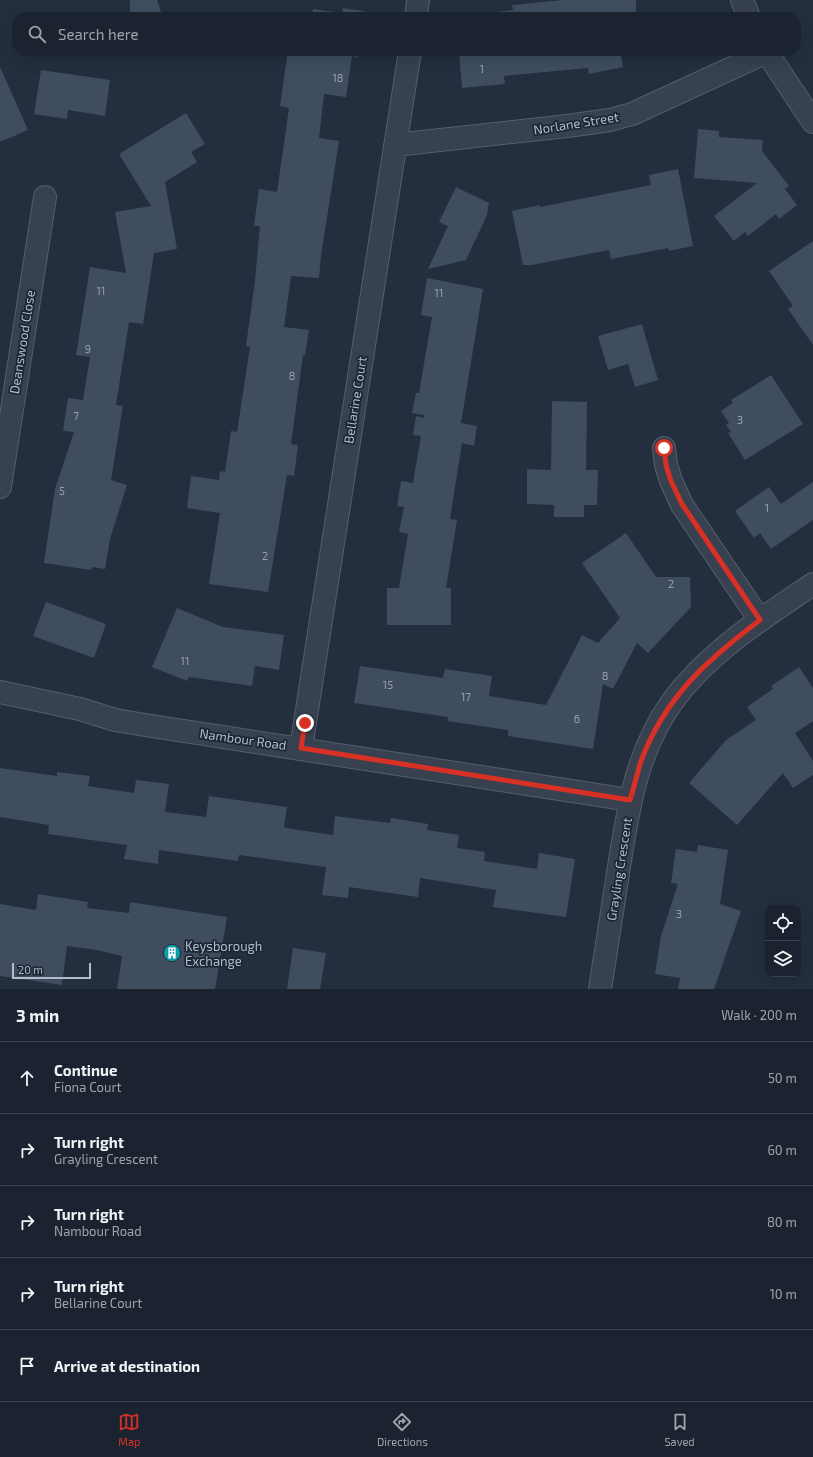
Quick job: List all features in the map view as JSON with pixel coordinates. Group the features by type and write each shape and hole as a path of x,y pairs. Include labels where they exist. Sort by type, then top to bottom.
{"street":[{"path":"417,12 418,0"},
{"path":"742,0 748,12"},
{"name":"Bellarine Court","path":"301,748 409,56"},
{"name":"Norlane Street","path":"395,145 610,120 632,114 758,56"},
{"path":"770,56 813,122"},
{"name":"Deanswood Close","path":"0,487 45,197"},
{"path":"664,448 666,465 671,481 682,504 760,620"},
{"name":"Grayling Crescent","path":"600,989 630,800 641,762 654,732 673,701 696,673 722,649 760,620 813,584"},
{"name":"Nambour Road","path":"0,692 80,709 115,720 630,800"}],"building":[{"path":"130,0 157,0 161,12 130,12"},
{"path":"563,0 636,0 636,12 496,12 513,10 512,5"},
{"path":"343,8 364,11 364,12 342,12"},
{"path":"313,9 335,12 313,12"},
{"path":"287,56 352,56 346,97 324,94 319,138 339,141 319,278 291,276 284,327 309,330 305,355 303,355 291,444 298,445 294,476 287,475 268,592 209,584 220,513 187,508 191,476 219,480 220,471 225,472 231,431 237,432 250,347 246,346 255,281 260,226 254,226 259,189 277,192 289,108 280,106"},
{"path":"459,56 621,56 623,67 589,74 588,68 504,76 505,84 462,88"},
{"path":"0,67 28,130 0,142"},
{"path":"41,70 110,80 105,116 68,110 67,119 34,114"},
{"path":"186,113 205,144 191,152 197,162 165,182 177,249 154,253 143,324 129,322 116,405 123,406 111,480 127,485 110,539 105,569 92,567 91,570 44,563 55,489 74,432 63,431 68,398 83,400 90,357 76,355 90,267 126,273 115,212 151,206 119,154"},
{"path":"698,129 719,131 719,137 763,140 762,151 789,186 785,189 797,205 779,219 776,214 748,236 745,232 734,241 714,216 757,183 694,178"},
{"path":"678,169 693,246 669,251 668,248 611,259 609,250 532,265 523,265 512,211 539,205 540,207 651,185 649,175"},
{"path":"456,187 489,203 487,215 466,260 428,269 448,226 439,222"},
{"path":"813,241 813,345 788,309 793,306 769,271"},
{"path":"427,278 483,289 461,423 477,426 474,446 462,443 450,519 457,520 446,588 451,588 451,625 387,625 387,588 399,588 408,534 399,532 404,507 397,506 401,481 413,483 421,436 413,435 416,416 424,418 424,415 412,413 416,393 419,393 432,317 421,315"},
{"path":"642,324 658,380 635,387 628,364 608,370 598,336"},
{"path":"771,375 803,424 745,460 728,433 731,432 726,425 729,423 721,411 733,403 731,400"},
{"path":"552,401 587,402 586,470 598,470 597,505 584,505 584,517 554,517 554,505 527,504 527,469 551,470"},
{"path":"813,482 813,520 771,549 760,533 754,538 735,511 769,487 781,504"},
{"path":"626,533 656,577 690,577 691,607 648,653 637,643 613,689 603,684 593,749 508,736 508,730 447,721 448,717 354,703 360,666 443,678 445,669 492,676 489,696 546,705 582,635 598,643 620,618 582,563"},
{"path":"46,602 106,624 94,658 33,636"},
{"path":"177,608 223,627 284,635 279,670 255,666 252,686 189,677 187,681 152,667"},
{"path":"799,667 813,688 813,721 795,733 813,761 813,775 793,788 783,773 737,825 689,783 726,740 756,720 747,707 773,689 771,686"},
{"path":"0,768 57,776 57,772 90,776 88,786 134,793 136,780 169,784 165,812 206,817 209,796 287,807 284,827 292,829 333,835 335,816 390,823 391,818 428,824 427,830 459,835 457,848 485,852 484,861 537,869 539,853 575,859 566,917 493,907 496,890 420,878 418,897 349,887 348,898 322,895 326,867 239,855 238,861 159,850 158,864 124,859 127,845 48,834 49,825 0,817"},
{"path":"698,845 728,850 720,904 741,911 714,989 678,989 680,978 655,974 661,936 678,884 671,883 676,849 697,852"},
{"path":"38,894 88,902 87,908 129,913 130,902 227,917 215,989 117,989 122,956 97,950 67,946 62,985 0,976 0,904 36,910"},
{"path":"293,948 326,953 320,989 287,989"}],"place":[{"name":"Keysborough Exchange","path":"172,953"}],"route":[{"path":"305,723 301,748 630,800 641,762 654,732 673,701 696,673 722,649 760,620 682,504 671,481 666,465 664,448"}]}
